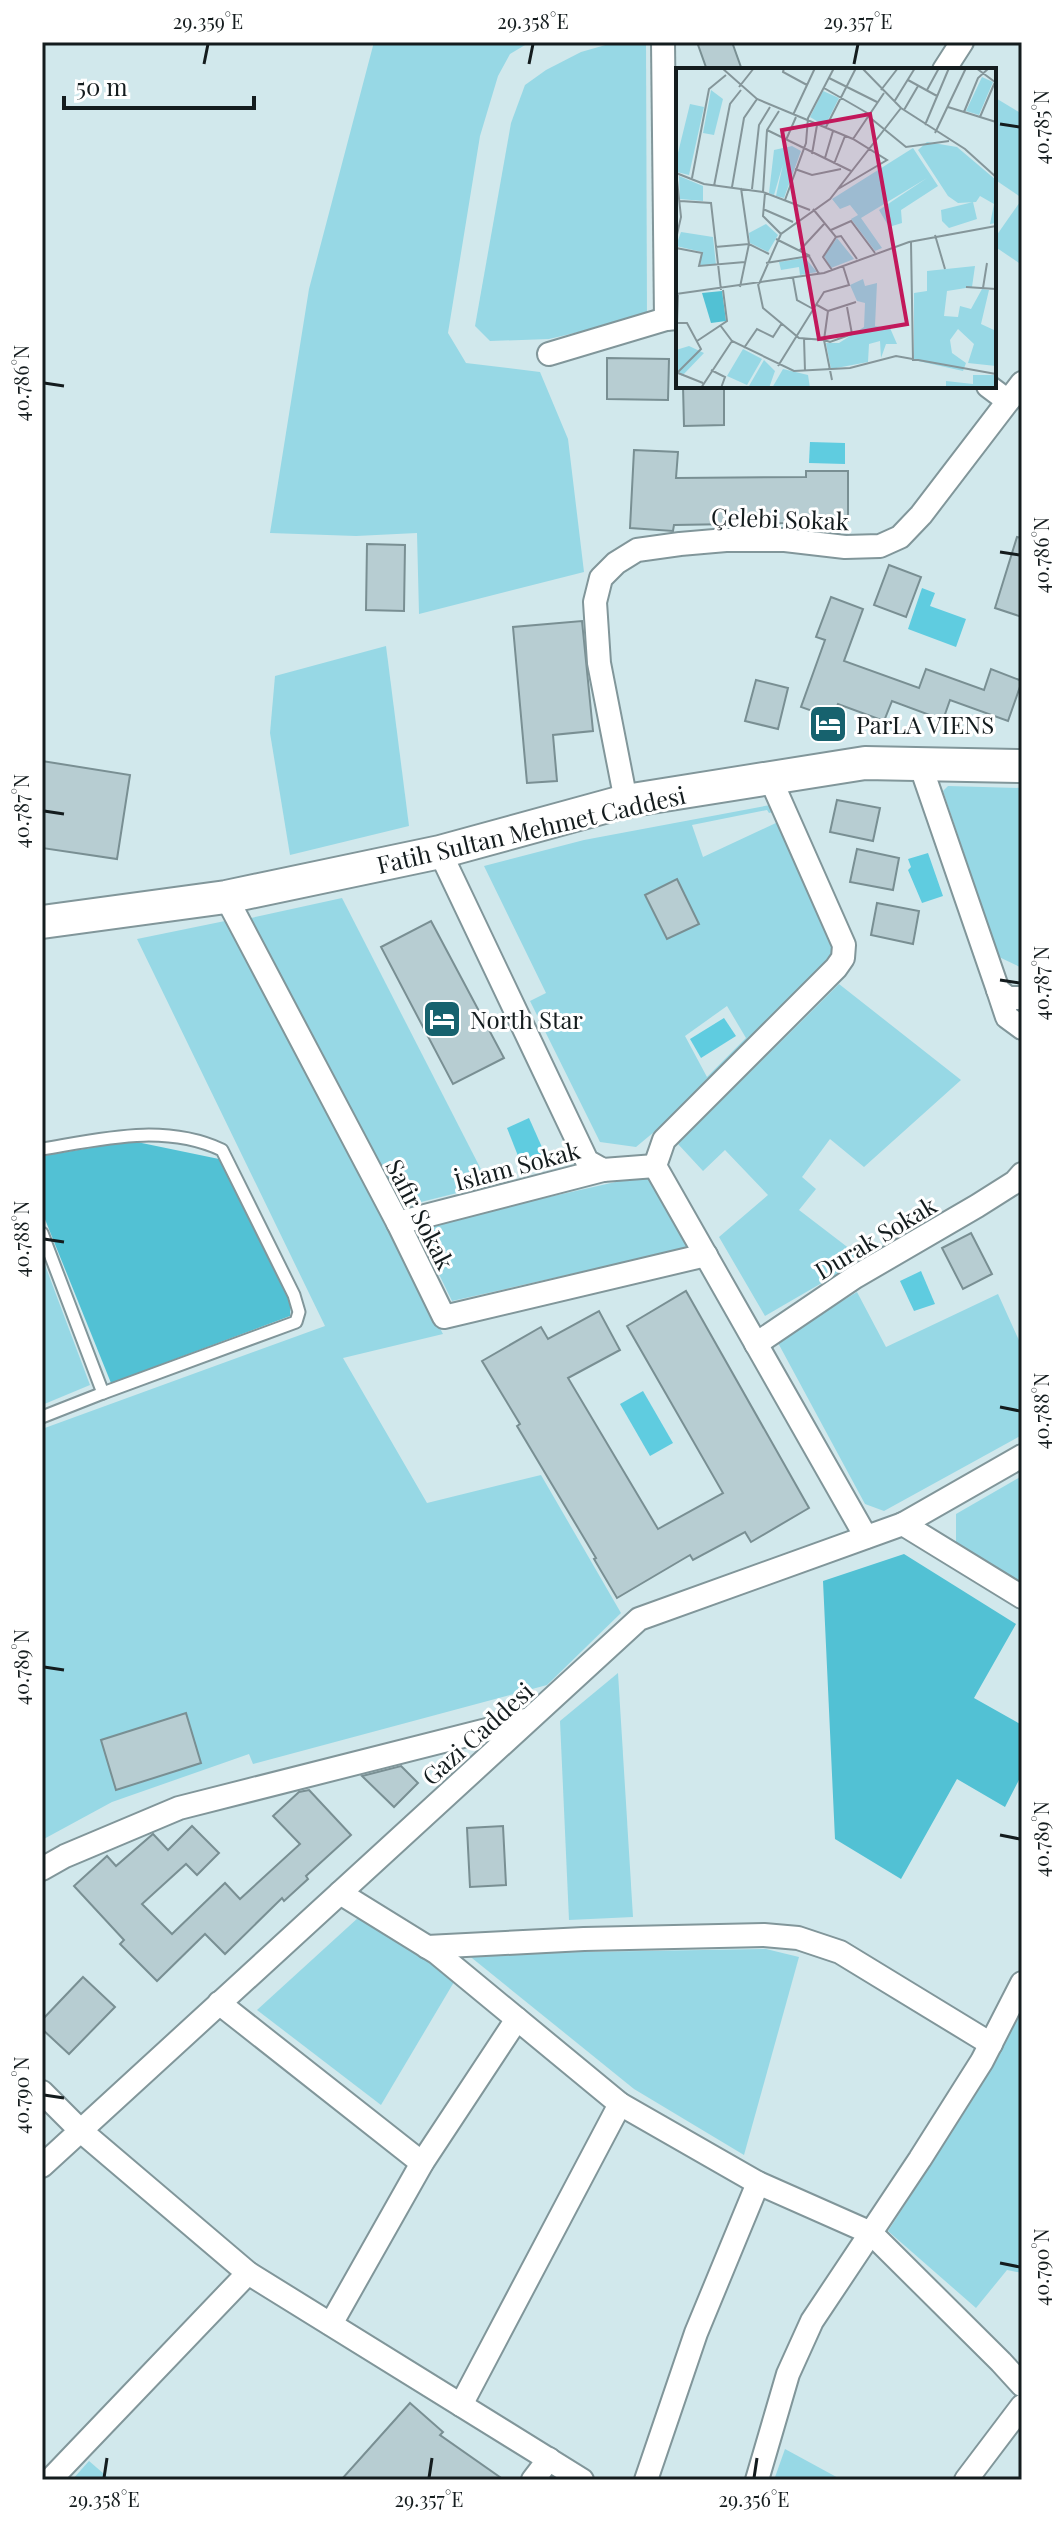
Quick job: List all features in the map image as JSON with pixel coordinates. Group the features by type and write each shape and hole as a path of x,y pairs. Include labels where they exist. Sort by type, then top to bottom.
{"street":[{"path":"549,354 672,319 663,42"},
{"path":"945,68 962,42"},
{"name":"Çelebi Sokak","path":"626,801 599,663 595,602 601,578 616,563 637,550 680,544 785,540 845,547 880,546 900,537 921,515 1015,392"},
{"name":"Fatih Sultan Mehmet Caddesi","path":"42,922 226,897 440,852 626,801 770,778 865,763 1022,766"},
{"path":"920,764 1007,1017 1022,1028"},
{"path":"770,778 844,945 843,958 664,1140 655,1166 866,1537"},
{"path":"440,852 587,1161 603,1170"},
{"name":"Safir Sokak","path":"226,897 398,1223 444,1317 706,1255"},
{"path":"998,990 1008,998 1022,998"},
{"name":"İslam Sokak","path":"398,1223 603,1170 655,1166"},
{"name":"Durak Sokak","path":"756,1344 855,1277 1020,1182"},
{"name":"Gazi Caddesi","path":"42,2166 639,1619 903,1524 1022,1456"},
{"path":"903,1524 1022,1597"},
{"path":"42,1869 65,1856 179,1808 531,1719"},
{"path":"340,1893 427,1947 620,2104 758,2183 871,2233 1022,2385"},
{"path":"427,1947 584,1939 764,1935 798,1938 840,1952 991,2044"},
{"path":"757,2480 788,2374 812,2321 920,2159 991,2044 1022,1983"},
{"path":"219,2003 422,2163"},
{"path":"331,2324 422,2163 517,2019"},
{"path":"42,2092 81,2131 248,2273 582,2480"},
{"path":"461,2405 620,2104"},
{"path":"646,2480 696,2333 758,2183"},
{"path":"50,2480 248,2273"},
{"path":"966,2480 1022,2406"},
{"path":"533,2480 549,2459"}],"lane":[{"path":"42,1149 137,1134 205,1142 222,1150 294,1295 299,1312 296,1322 42,1417"},
{"path":"42,1233 103,1393"}],"shaded area":[{"path":"374,42 530,42 510,54 498,76 480,136 448,333 466,363 540,372 568,439 584,572 419,614 417,533 356,536 270,533 309,289"},
{"path":"616,42 646,42 647,316 549,339 490,341 475,326 511,123 525,85 581,52"},
{"path":"996,98 1022,114 1022,198 996,180"},
{"path":"1022,199 1022,265 996,247 996,236"},
{"path":"810,442 845,443 845,464 809,463"},
{"path":"922,588 935,593 930,606 966,619 956,647 908,629"},
{"path":"386,646 409,826 290,855 270,733 275,676"},
{"path":"948,786 1022,788 1022,968 999,957 943,791"},
{"path":"770,805 773,812 767,810 692,825 703,857 778,822 839,947 832,962 708,1087 636,1147 600,1142 530,1001 546,993 484,866 584,840","holes":["727,1006 746,1038 707,1077 685,1036"]},
{"path":"928,853 943,896 922,903 908,870 911,867 908,859"},
{"path":"342,898 489,1185 401,1207 251,918"},
{"path":"225,921 443,1334 343,1358 427,1503 541,1475 621,1613 547,1685 253,1764 249,1754 112,1802 42,1840 42,1429 325,1326 137,939"},
{"path":"839,984 961,1080 864,1167 830,1139 802,1177 816,1189 799,1210 863,1259 765,1316 719,1237 768,1195 725,1150 703,1171 678,1144"},
{"path":"724,1018 736,1036 701,1058 690,1039"},
{"path":"529,1118 545,1154 522,1166 507,1128"},
{"path":"132,1141 219,1159 291,1301 290,1316 111,1383 42,1212 42,1156"},
{"path":"651,1174 691,1247 452,1301 416,1227"},
{"path":"42,1257 90,1385 42,1405"},
{"path":"921,1271 935,1304 914,1311 900,1281"},
{"path":"857,1292 886,1347 998,1294 1022,1347 1022,1435 884,1511 865,1504 777,1341"},
{"path":"643,1391 673,1443 650,1456 620,1404"},
{"path":"1022,1476 1022,1584 956,1545 956,1514"},
{"path":"904,1554 1016,1624 974,1698 1022,1725 1022,1774 1005,1807 957,1779 901,1879 835,1839 823,1581"},
{"path":"618,1673 633,1917 569,1920 560,1721"},
{"path":"359,1917 424,1958 454,1982 381,2105 257,2010"},
{"path":"766,1949 799,1957 744,2155 634,2089 467,1954"},
{"path":"1022,2008 1022,2273 1007,2270 976,2308 888,2231 973,2099"},
{"path":"785,2449 842,2480 774,2480"},
{"path":"89,2461 111,2480 72,2480"}],"building":[{"path":"697,42 732,42 741,68 706,68"},
{"path":"607,358 669,359 668,400 607,399"},
{"path":"683,388 724,388 724,425 684,426"},
{"path":"634,450 678,452 676,478 806,477 806,471 848,471 848,521 674,525 673,531 630,528"},
{"path":"1017,537 1022,538 1022,617 995,608"},
{"path":"367,544 405,545 404,611 366,610"},
{"path":"889,565 921,577 906,617 874,605"},
{"path":"831,597 863,609 844,661 919,688 926,669 984,690 991,669 1022,681 1008,721 950,700 943,720 892,701 884,721 838,704 832,718 801,707 825,640 816,637"},
{"path":"582,621 593,731 553,735 557,781 527,783 513,627"},
{"path":"756,680 788,688 778,729 745,721"},
{"path":"42,761 130,775 117,859 42,848"},
{"path":"837,800 880,808 873,841 830,832"},
{"path":"857,849 899,858 893,890 850,882"},
{"path":"677,879 699,924 667,939 645,895"},
{"path":"877,903 919,911 913,944 871,935"},
{"path":"431,921 504,1058 453,1084 381,947"},
{"path":"971,1233 992,1274 963,1289 942,1248"},
{"path":"686,1291 809,1508 751,1542 745,1532 693,1560 690,1555 617,1598 482,1361 541,1327 548,1339 599,1311 620,1350 568,1378 658,1529 723,1493 627,1326"},
{"path":"186,1713 201,1763 116,1790 101,1740"},
{"path":"401,1766 418,1783 394,1807 362,1776"},
{"path":"309,1790 351,1835 306,1876 308,1879 284,1901 282,1898 225,1954 205,1934 157,1981 120,1944 124,1940 74,1886 107,1856 116,1866 153,1834 168,1850 192,1826 219,1853 197,1875 186,1864 142,1904 172,1934 225,1883 240,1899 300,1844 273,1816 299,1792"},
{"path":"503,1826 506,1885 470,1887 467,1828"},
{"path":"83,1977 115,2007 69,2054 42,2029 42,2020"},
{"path":"410,2403 443,2432 440,2435 504,2480 341,2480"}],"place":[{"name":"ParLA VIENS","path":"828,724"},
{"name":"North Star","path":"442,1019"}]}
